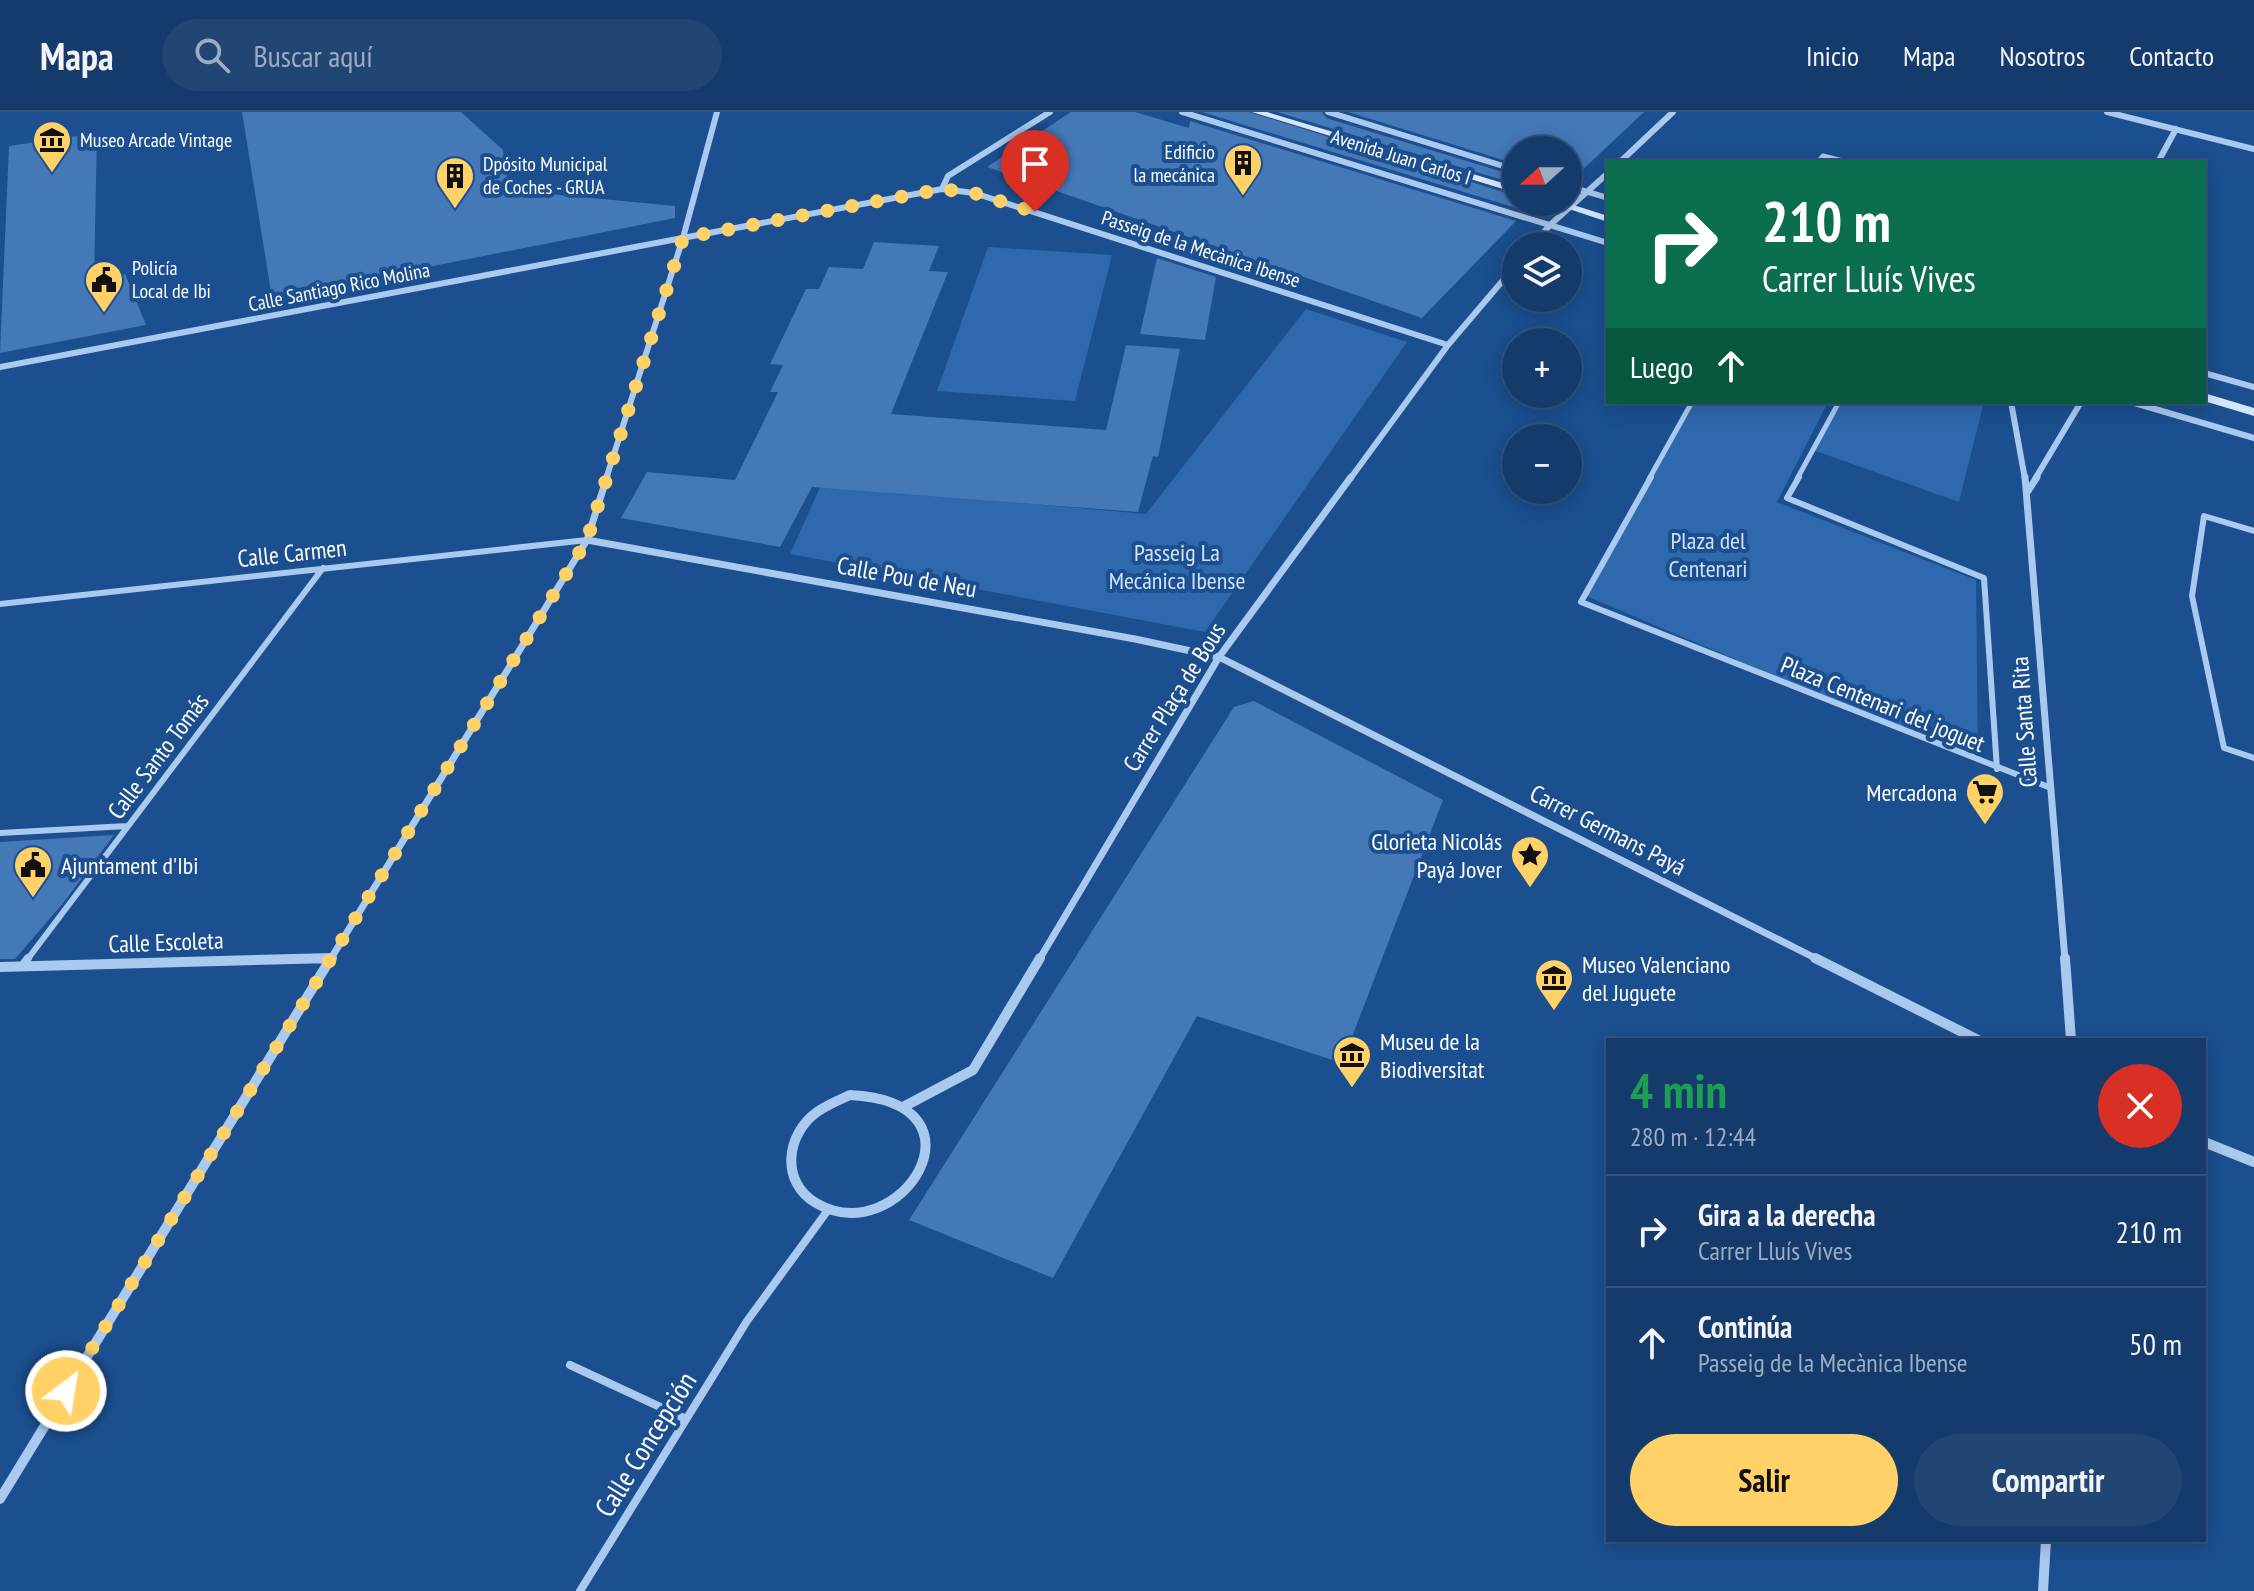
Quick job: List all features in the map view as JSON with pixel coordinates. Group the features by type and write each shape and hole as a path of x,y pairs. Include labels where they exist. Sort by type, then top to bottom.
{"main road":[{"name":"Avenida Juan Carlos I","path":"1257,112 1502,186"},
{"path":"1582,211 1606,218"},
{"path":"2206,398 2254,412"}],"street":[{"path":"0,1499 587,540 683,238 717,112"},
{"path":"942,189 948,176 1050,112"},
{"name":"Avenida Juan Carlos I","path":"1182,112 1606,242"},
{"name":"Avenida Juan Carlos I","path":"1328,112 1502,166"},
{"path":"1622,160 1673,112"},
{"path":"2107,112 2254,149"},
{"path":"2159,160 2176,129"},
{"path":"1820,160 1823,156 1839,160"},
{"path":"1582,197 1606,175"},
{"name":"Calle Santiago Rico Molina","path":"0,367 942,189"},
{"name":"Passeig de la Mecànica Ibense","path":"942,189 974,193 1448,345"},
{"path":"1582,190 1606,197"},
{"path":"1544,232 1561,216"},
{"name":"Carrer Plaça de Bous","path":"905,1106 973,1070 1219,657 1448,345 1502,281"},
{"path":"2206,374 2254,387"},
{"name":"Plaza Centenari del joguet","path":"1691,404 1581,602 1997,769 1984,578 1787,498 1838,404"},
{"name":"Calle Santa Rita","path":"2011,404 2028,492 2071,1038"},
{"path":"2028,492 2080,404"},
{"path":"2138,404 2254,438"},
{"path":"2254,531 2204,516 2192,596 2224,748 2254,758"},
{"name":"Calle Carmen","path":"0,604 587,540"},
{"name":"Calle Pou de Neu","path":"587,540 1135,639 1219,657"},
{"name":"Calle Santo Tomás","path":"22,966 323,568"},
{"name":"Carrer Germans Payá","path":"1219,657 1974,1038"},
{"path":"1997,769 2051,788"},
{"path":"0,833 127,826"},
{"name":"Calle Escoleta","path":"0,967 332,958"},
{"path":"850,1095 873,1095 905,1106 920,1122 926,1140 924,1161 915,1180 896,1199 875,1209 850,1213 828,1210 809,1199 795,1184 788,1158 793,1137 805,1119 827,1103 850,1095"},
{"path":"2206,1143 2254,1162"},
{"name":"Calle Concepción","path":"580,1591 747,1321 828,1210"},
{"path":"570,1365 686,1419"},
{"path":"2043,1591 2046,1542"}],"green space":[{"path":"988,247 1112,255 1075,401 937,391"},
{"name":"Passeig La Mecánica Ibense","path":"1306,309 1407,342 1205,632 790,554 821,485 1146,514"},
{"name":"Plaza del Centenari","path":"1691,404 1827,404 1777,502 1976,580 1978,762 1586,596"},
{"path":"1842,404 1984,404 1959,502 1813,450"}],"building":[{"name":"Dpósito Municipal de Coches - GRUA","path":"242,112 461,112 503,150 509,190 675,206 675,218 272,298"},
{"name":"Edificio la mecánica","path":"1071,112 1135,112 1189,128 1190,121 1516,221 1422,318 987,167"},
{"path":"1202,112 1249,112 1502,192 1502,204"},
{"path":"1277,112 1322,112 1326,118 1502,172 1502,180"},
{"path":"1348,112 1644,112 1582,170 1582,136 1502,136 1502,160"},
{"path":"97,133 94,280 125,274 146,325 0,353 9,146"},
{"path":"874,242 939,246 929,271 948,272 891,414 1106,430 1126,345 1180,349 1158,457 1153,456 1138,512 812,487 780,547 621,518 647,472 735,480 778,392 770,392 783,365 770,364 806,289 819,289 829,267 863,269"},
{"path":"1157,258 1216,277 1205,340 1140,334"},
{"path":"1254,701 1443,800 1342,1063 1197,1016 1053,1278 909,1220 1234,707"},
{"name":"Ajuntament d'Ibi","path":"114,835 64,902 15,959 0,959 0,842"}],"place":[{"name":"Museo Arcade Vintage","path":"52,174"},
{"name":"Edificio la mecánica","path":"1243,197"},
{"name":"Dpósito Municipal de Coches - GRUA","path":"455,210"},
{"name":"Policía Local de Ibi","path":"104,314"},
{"name":"Mercadona","path":"1985,826"},
{"name":"Glorieta Nicolás Payá Jover","path":"1530,889"},
{"name":"Ajuntament d'Ibi","path":"33,899"},
{"name":"Museo Valenciano del Juguete","path":"1554,1012"},
{"name":"Museu de la Biodiversitat","path":"1352,1089"}],"route":[{"path":"66,1391 587,540 683,238 942,189 974,193 1035,212"}]}
